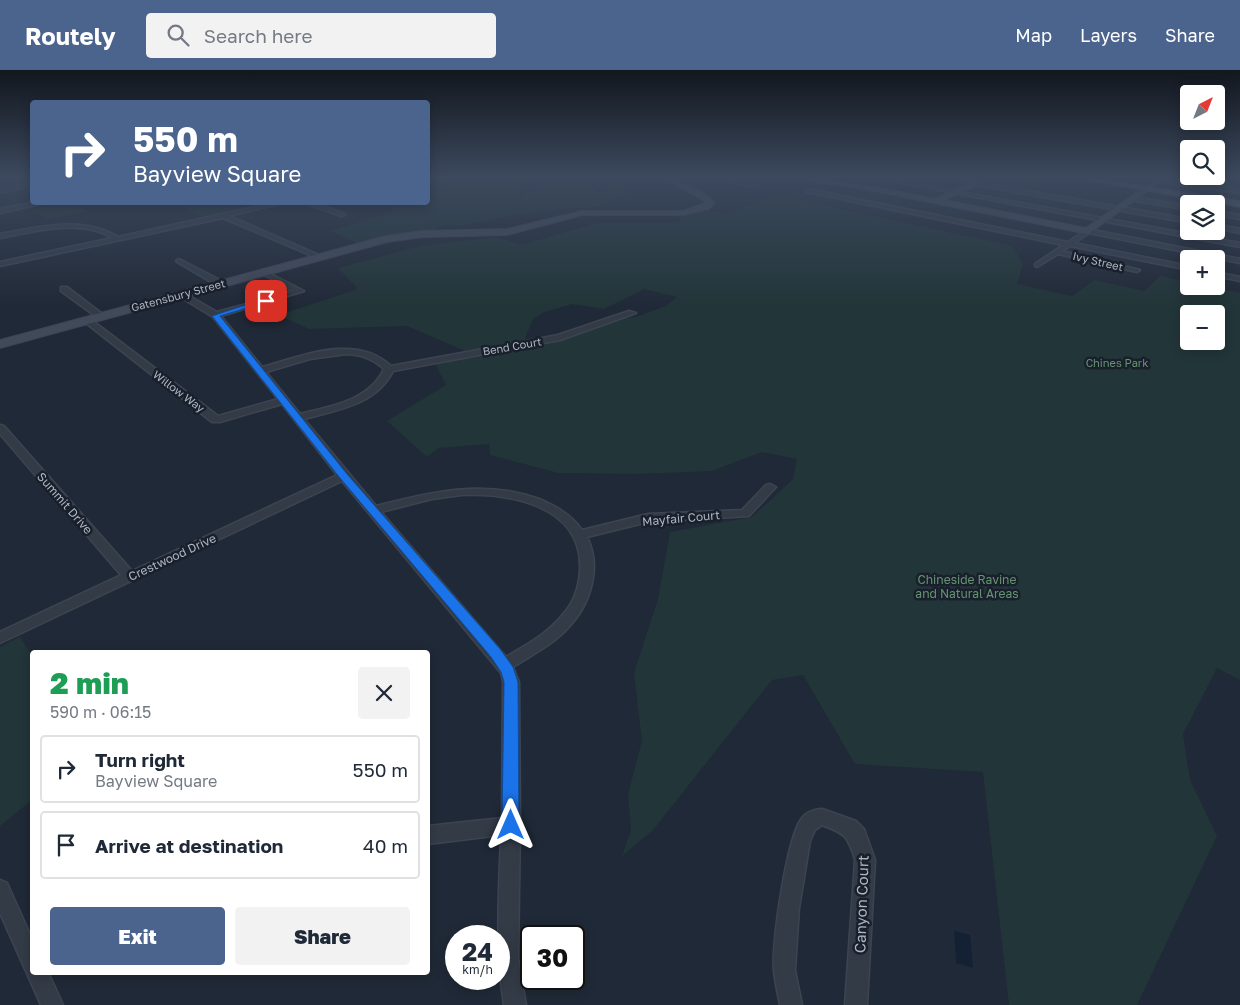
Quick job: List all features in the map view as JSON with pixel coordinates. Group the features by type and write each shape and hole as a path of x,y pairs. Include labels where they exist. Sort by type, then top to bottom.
{"street":[{"path":"0,264 203,221"},
{"path":"235,221 319,257"},
{"name":"Gatensbury Street","path":"0,344 396,237 502,232 547,221"},
{"path":"960,221 1180,266"},
{"path":"1036,221 1240,261"},
{"path":"1037,265 1071,244 1102,221"},
{"path":"1106,221 1240,245"},
{"path":"0,236 40,228 92,227 102,229 118,239"},
{"path":"1225,228 1240,231"},
{"name":"Ivy Street","path":"1058,252 1137,270"},
{"path":"179,261 221,284"},
{"path":"216,316 300,291 263,272"},
{"path":"1225,276 1240,279"},
{"path":"64,289 101,316"},
{"path":"181,295 216,316 296,418 504,665 511,682 511,825 507,958 515,1005"},
{"name":"Bend Court","path":"389,369 560,337 632,313"},
{"name":"Willow Way","path":"86,320 216,420 283,401"},
{"path":"260,371 321,354 346,351 372,356 384,363 389,369 380,386 368,393 343,404 296,418"},
{"name":"Summit Drive","path":"0,428 130,577"},
{"name":"Crestwood Drive","path":"0,638 344,476"},
{"name":"Mayfair Court","path":"582,534 648,518 745,513 770,487"},
{"path":"375,510 445,493 468,491 499,492 526,499 552,510 568,520 582,534 586,543 588,566 585,584 578,605 559,628 504,665"},
{"name":"Canyon Court","path":"791,1005 784,970 789,908 801,841 808,824 815,818 822,817 849,827 857,835 865,860 856,1005"},
{"path":"430,835 511,825"},
{"path":"0,890 30,958"},
{"path":"38,975 52,1005"}],"green space":[{"path":"364,221 486,221 459,226 444,225 431,232 355,245 355,242 330,231"},
{"name":"Chineside Ravine and Natural Areas","path":"680,221 895,221 1012,246 1023,264 1017,284 1072,296 1095,280 1144,291 1160,276 1180,280 1180,295 1225,295 1225,290 1240,293 1240,680 1217,668 1183,734 1190,780 1217,836 1137,1005 1009,1005 983,772 855,764 803,675 772,680 653,830 622,856 631,830 628,794 642,741 634,673 658,599 670,532 752,517 793,479 797,459 762,452 712,471 637,474 558,473 490,455 489,444 439,448 427,457 387,421 446,385 435,363 558,339 619,319 636,317 666,306 677,297 644,289 604,309 572,304 545,312 533,319 524,341 465,351 407,326 309,329 279,315 358,289 338,268 420,246 497,237 522,245 596,223 681,223"},
{"path":"20,637 30,653 30,802 0,826 0,647"}],"water":[{"path":"954,931 970,935 973,968 956,963"}],"route":[{"path":"266,301 216,316 344,476 375,510 508,671 511,682 511,825"}],"park label":[{"name":"Chines Park","path":"1117,362"}]}
